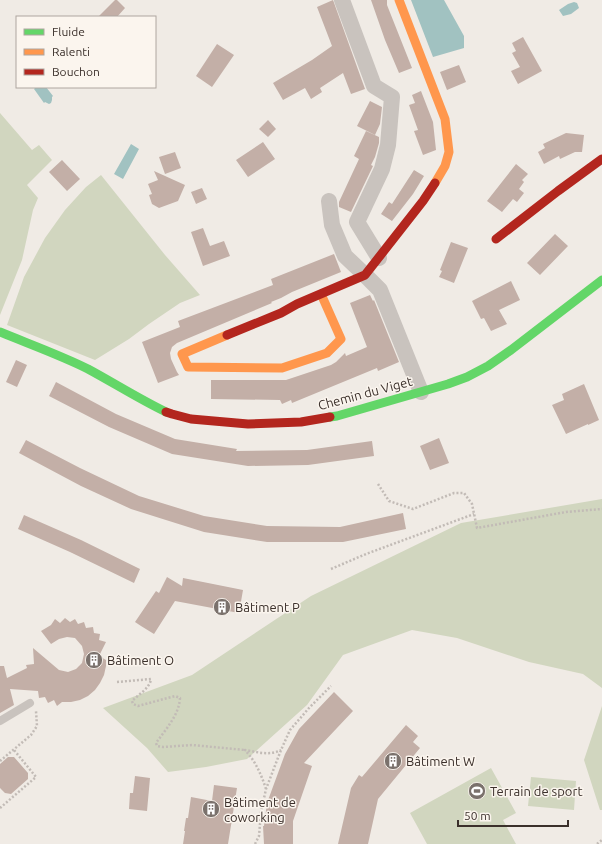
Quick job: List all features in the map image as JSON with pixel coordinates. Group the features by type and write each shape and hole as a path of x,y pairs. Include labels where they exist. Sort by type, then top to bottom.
{"street":[{"path":"342,0 374,86 392,97 388,145 382,169 357,222 379,258"},
{"path":"322,294 341,339 327,353 282,368 188,367 182,354 281,313 297,304 365,275 423,201 445,166 449,152 446,119 398,0"},
{"path":"496,239 602,159"},
{"path":"329,201 332,224 345,256 380,290 421,392"},
{"name":"Chemin du Viget","path":"0,332 87,369 154,406 172,414 191,419 248,424 302,422 337,416 448,384 467,377 488,366 511,350 602,280"}],"lane":[{"path":"0,721 30,703"}],"path":[{"path":"378,484 389,501 413,509 454,494 464,493 472,504 477,528 566,512 602,508"},
{"path":"331,569 366,554 474,514"},
{"path":"117,682 151,679 148,687 132,701 133,704 138,706 175,696 180,698 176,715 156,743 157,746 192,745 264,753 275,753 281,750"},
{"path":"254,844 259,836 261,812 266,789 290,730 331,686"},
{"path":"0,761 31,735 38,726 36,710"},
{"path":"0,808 36,777 14,750"},
{"path":"246,750 260,772 266,789"},
{"path":"0,800 4,805"},
{"path":"598,844 602,840"}],"green space":[{"path":"0,113 32,150 39,145 52,160 27,185 38,198 33,210 22,260 0,315"},
{"path":"101,175 165,255 200,295 180,303 129,339 95,360 7,325 24,277 45,238 65,210 86,187"},
{"path":"602,499 602,688 583,674 529,662 457,638 412,630 343,655 307,705 247,759 206,767 168,772 147,748 103,708 192,675 311,596 461,523"},
{"path":"602,706 602,810 600,810 584,760"},
{"name":"Terrain de sport","path":"491,768 516,813 503,820 516,844 427,844 410,813"},
{"path":"531,777 576,781 574,810 528,806"}],"water":[{"path":"411,0 444,0 464,36 464,48 433,57"},
{"path":"574,2 577,3 579,8 571,14 563,16 559,10"},
{"path":"47,88 53,96 51,103 44,103 34,89"},
{"path":"131,144 139,149 123,179 114,174"}],"building":[{"path":"115,0 117,0 125,8 118,16 99,16"},
{"path":"333,0 365,89 351,94 343,73 320,88 322,92 311,99 305,88 283,100 273,83 312,60 332,46 317,7"},
{"path":"371,0 387,0 387,5 412,68 399,73 385,40"},
{"path":"523,37 542,71 518,84 511,71 520,67 512,53 516,51 512,43"},
{"path":"217,44 234,55 212,87 196,76"},
{"path":"459,65 466,82 447,90 440,72"},
{"path":"421,91 433,122 436,150 423,155 414,131 418,130 409,105 415,103 412,95"},
{"path":"370,101 382,107 380,124 375,135 357,126"},
{"path":"268,120 276,129 268,137 259,129"},
{"path":"366,131 379,137 379,143 371,165 373,166 351,212 339,207 339,202 359,159 354,156"},
{"path":"566,133 584,135 582,152 575,152 560,159 559,156 544,164 538,152 545,148 543,144"},
{"path":"263,142 275,159 248,177 236,160"},
{"path":"175,152 181,168 165,174 159,157"},
{"path":"62,160 80,179 67,191 49,172"},
{"path":"516,164 528,174 522,180 524,182 519,189 524,193 517,202 513,199 502,212 487,201"},
{"path":"414,170 424,176 413,194 392,221 381,214 389,202 392,204"},
{"path":"154,171 185,185 178,201 159,208 152,204 149,195 152,194 148,184 158,180"},
{"path":"202,188 207,199 196,204 191,192"},
{"path":"203,228 210,246 224,241 230,256 203,266 191,232"},
{"path":"555,234 568,246 540,275 527,263"},
{"path":"451,242 468,248 454,283 439,277 442,271 440,270"},
{"path":"334,254 341,272 177,343 172,347 170,353 171,359 179,375 158,383 142,342 180,327 178,321 273,285 271,279"},
{"path":"511,281 520,300 499,310 507,324 491,331 484,318 481,319 472,301"},
{"path":"370,295 373,301 374,300 399,362 378,371 377,368 292,403 291,400 282,404 280,400 211,399 211,380 286,380 331,365 345,353 346,356 367,347 350,303"},
{"path":"16,360 27,365 17,387 6,382"},
{"path":"56,382 116,414 175,439 237,449 236,451 307,450 372,441 374,456 308,465 248,466 172,454 109,427 49,396"},
{"path":"584,384 599,420 566,434 552,405 564,400 562,394"},
{"path":"439,438 449,463 430,470 420,446"},
{"path":"26,440 139,496 204,516 267,526 340,527 403,513 406,529 343,542 267,542 204,532 131,509 81,486 19,453"},
{"path":"24,515 81,540 140,569 134,583 18,529"},
{"name":"Bâtiment P","path":"167,577 182,586 183,578 243,590 239,613 175,601 154,634 135,622 156,591 159,593"},
{"name":"Bâtiment O","path":"65,618 70,622 75,619 78,624 84,622 86,628 93,627 94,633 100,634 99,640 106,642 99,656 106,660 104,675 100,683 88,696 80,700 62,702 57,706 54,700 48,703 45,697 39,698 38,691 10,689 14,705 0,713 0,666 4,666 7,678 27,668 26,665 34,664 33,648 59,670 68,672 76,669 82,663 84,654 82,646 75,638 67,637 59,639 51,644 41,631 51,625 55,619 60,623"},
{"path":"334,692 353,711 304,763 312,766 293,821 293,844 264,844 263,826 267,803 285,754 299,729"},
{"path":"406,725 418,736 413,742 420,748 378,799 368,844 338,844 351,788 359,775 362,777"},
{"path":"8,757 14,757 28,773 28,779 11,794 5,793 0,788 0,764"},
{"path":"135,776 150,778 147,811 129,809 130,793 133,793"},
{"name":"Bâtiment de coworking","path":"214,785 237,788 228,844 183,844 186,818 188,818 191,797 212,801"}],"traffic: fast":[{"path":"330,417 448,384 467,377 488,366 511,350 602,280"},
{"path":"0,332 88,369 166,412"}],"traffic: slow":[{"path":"399,0 445,119 449,152 445,166 435,183"},
{"path":"227,335 182,354 188,367 282,368 327,353 341,339 321,294"}],"traffic: jam":[{"path":"496,239 602,159"},
{"path":"227,335 281,313 297,304 365,275 423,201 435,183"},
{"path":"166,412 191,419 248,424 301,422 330,417"}],"place":[{"name":"Bâtiment P","path":"222,607"},
{"name":"Bâtiment O","path":"94,660"},
{"name":"Bâtiment W","path":"393,761"},
{"name":"Terrain de sport","path":"477,791"},
{"name":"Bâtiment de coworking","path":"211,809"}]}
